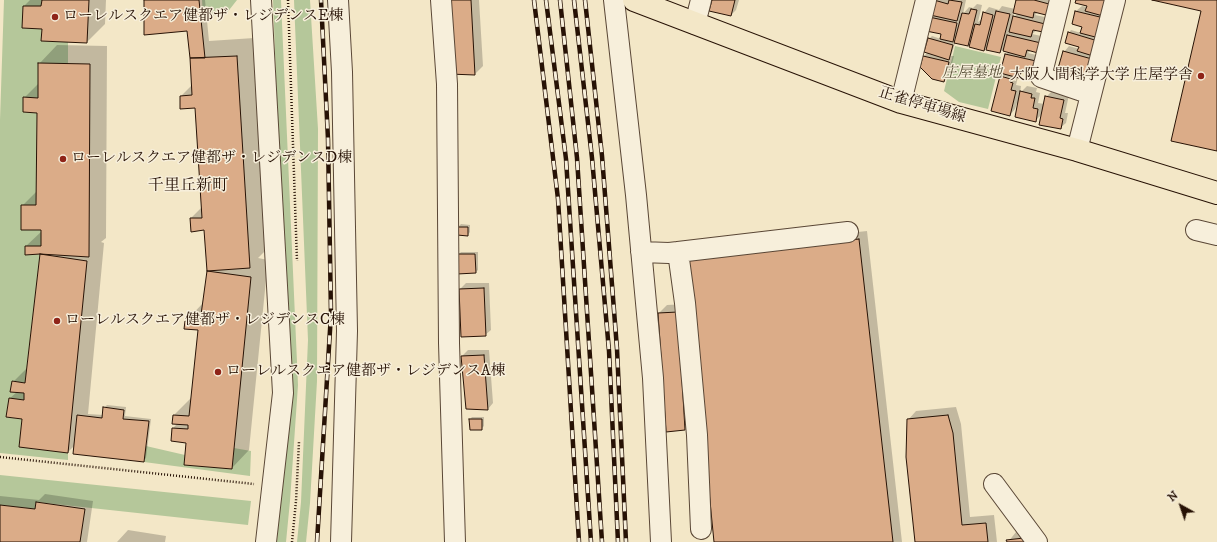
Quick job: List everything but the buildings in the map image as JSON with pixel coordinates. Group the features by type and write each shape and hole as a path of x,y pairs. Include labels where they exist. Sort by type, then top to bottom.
{"main road":[{"name":"正雀停車場線","path":"634,0 901,102 1076,150 1217,193"}],"street":[{"path":"261,0 283,393 266,542"},
{"path":"338,0 342,72 347,331 341,542"},
{"path":"441,0 447,84 449,343 455,542"},
{"path":"614,0 642,252 653,378 661,542"},
{"path":"696,24 701,0"},
{"path":"901,102 926,0"},
{"path":"1060,0 1041,77 1091,94"},
{"path":"1076,150 1115,0"},
{"path":"1196,230 1217,235"},
{"path":"642,252 669,253 848,232"},
{"path":"678,252 685,303 697,435 701,529"},
{"path":"994,484 1037,542"}],"path":[{"path":"0,457 256,485"}],"green space":[{"path":"4,0 42,0 41,6 23,6 22,28 42,29 41,41 68,42 68,64 38,63 38,98 23,98 23,112 37,113 36,205 41,230 41,246 25,246 40,254 25,383 12,381 10,392 24,393 24,400 9,399 6,417 22,419 19,447 68,453 68,460 0,453 0,120"},
{"path":"202,0 237,0 226,14 203,17"},
{"path":"273,0 281,0 298,385 286,542 277,542 288,397"},
{"path":"294,0 310,0 318,129 317,381 310,503 306,542 297,542 301,502 308,340"},
{"name":"庄屋墓地","path":"955,46 1001,57 988,109 959,102 944,91"},
{"path":"146,446 185,455 184,465 232,469 234,448 251,451 250,476 144,462"},
{"path":"0,475 251,501 248,525 36,502 35,509 0,505"}],"railway":[{"path":"317,542 331,314 328,139 321,0"},
{"path":"534,0 558,199 579,542"},
{"path":"546,0 566,159 591,542"},
{"path":"560,0 577,158 602,542"},
{"path":"574,0 592,158 609,351 618,542"},
{"path":"585,0 602,156 617,349 626,542"}],"place":[{"name":"ローレルスクエア健都ザ・レジデンスE棟","path":"55,17"},
{"name":"大阪人間科学大学 庄屋学舎","path":"1201,76"},
{"name":"ローレルスクエア健都ザ・レジデンスD棟","path":"63,159"},
{"name":"ローレルスクエア健都ザ・レジデンスC棟","path":"57,321"},
{"name":"ローレルスクエア健都ザ・レジデンスA棟","path":"218,372"}],"district":[{"name":"千里丘新町","path":"188,187"}]}
